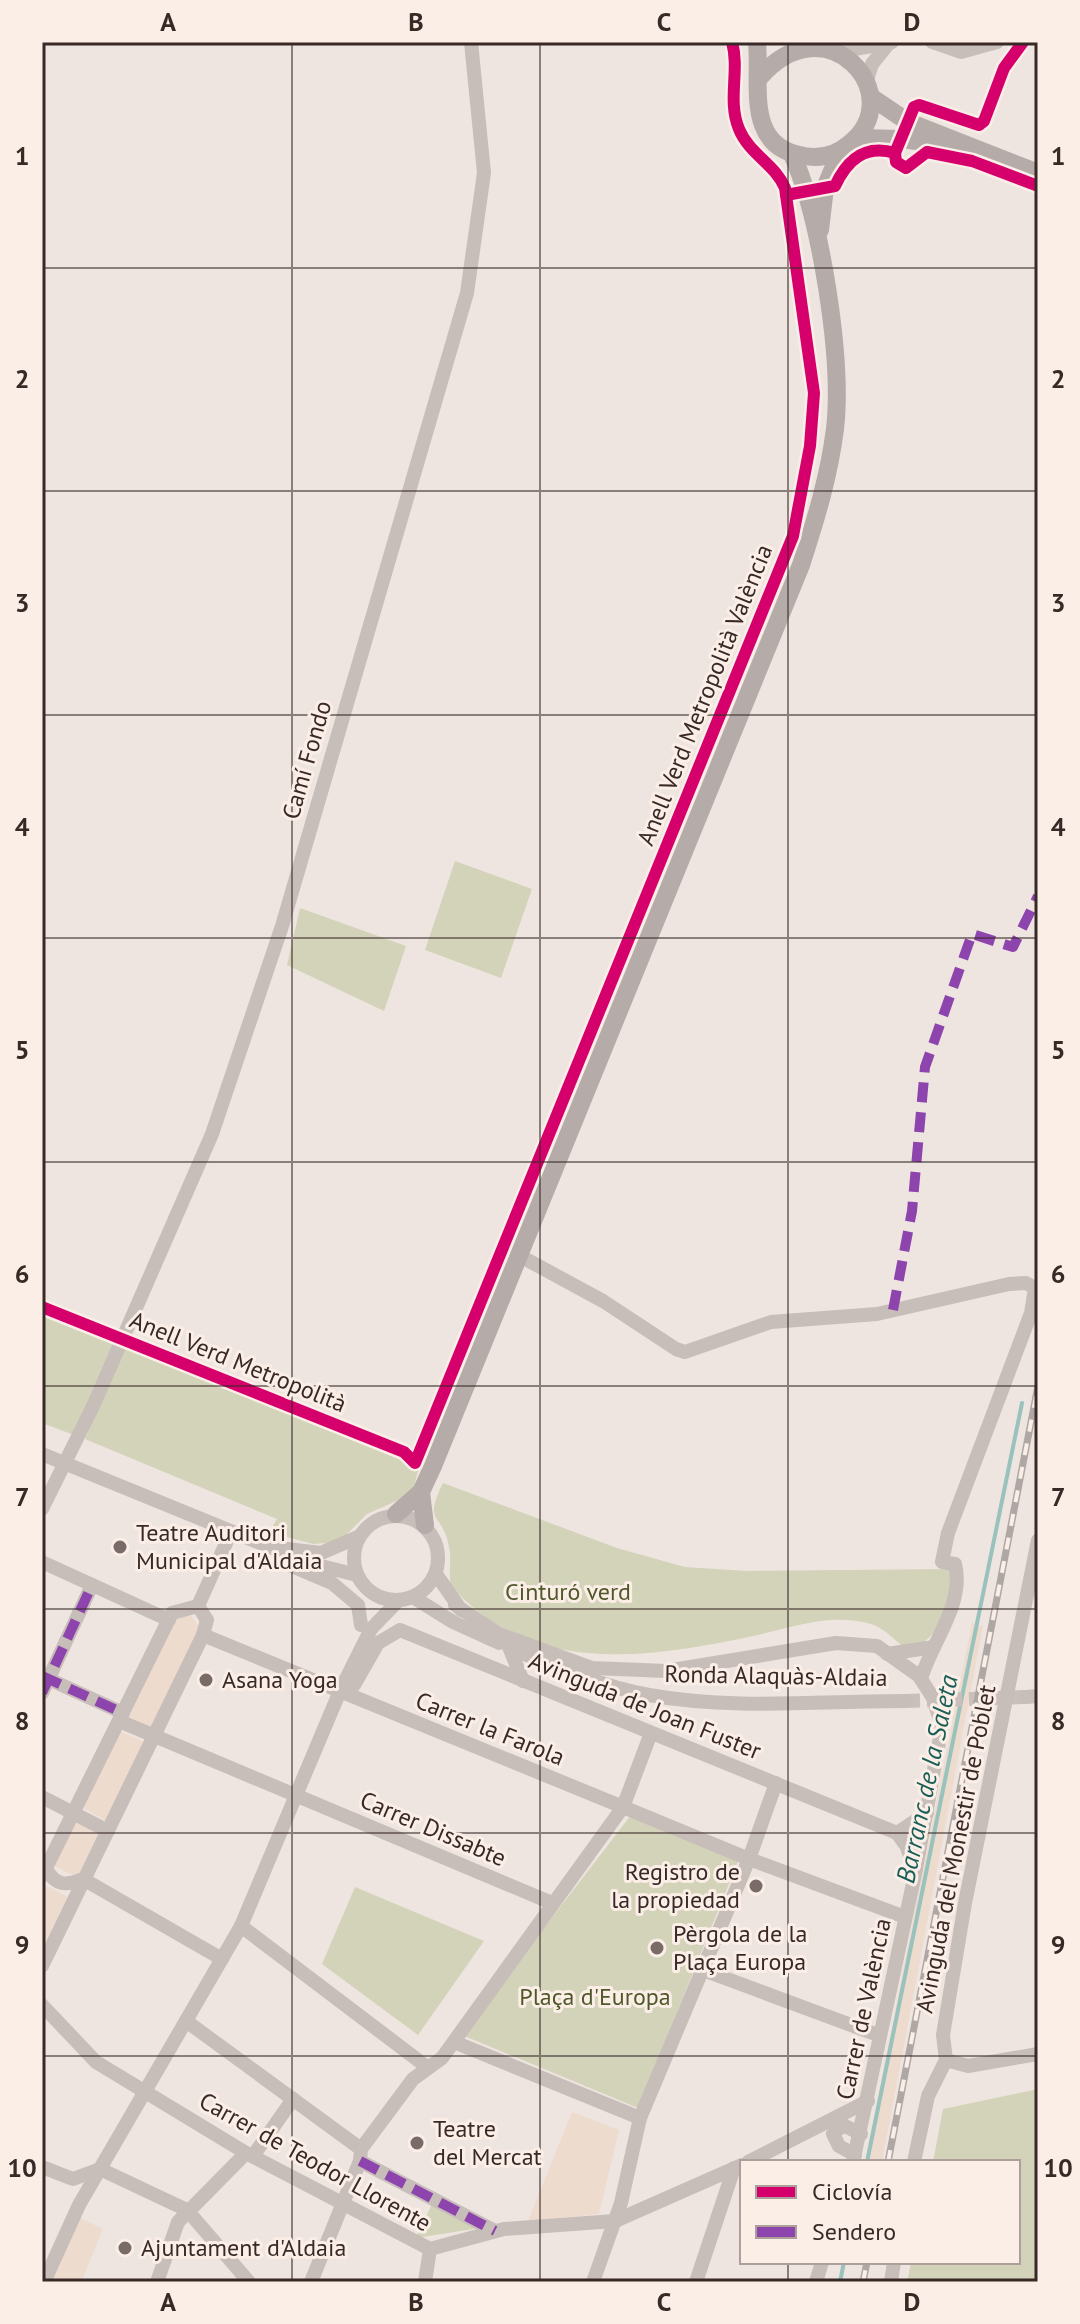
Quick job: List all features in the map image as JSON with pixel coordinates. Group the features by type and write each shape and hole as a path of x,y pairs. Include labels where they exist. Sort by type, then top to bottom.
{"main road":[{"path":"757,42 760,77 755,100 759,123 773,142 792,154 816,158 840,152"},
{"path":"760,77 776,55 799,43 823,43 844,51 858,64 869,89 908,122 1038,173"},
{"path":"819,242 825,188 840,152 856,138 867,119 869,89"},
{"path":"856,138 902,139 976,150"},
{"path":"396,1514 421,1492 520,1256 801,565 825,489 835,427 837,386 819,242 805,183 792,154"},
{"path":"421,1492 425,1525"}],"street":[{"name":"Camí Fondo","path":"42,1509 212,1134 282,926 467,293 484,173 471,42"},
{"path":"932,42 961,52 997,42"},
{"path":"844,51 890,43"},
{"path":"869,89 872,64 890,43"},
{"path":"520,1256 603,1301 685,1352 771,1322 877,1314 1009,1284 1026,1283 1035,1288 1031,1313 948,1533 942,1562 955,1564 958,1576 948,1614 927,1656 921,1679"},
{"path":"42,1454 309,1563 357,1575"},
{"path":"44,2282 73,2218 100,2169 241,1926 340,1691 371,1629 405,1599 426,1589 436,1574 439,1551 425,1525 411,1517 396,1514 374,1520 358,1537 321,1553 266,1546"},
{"path":"198,1606 231,1532"},
{"path":"358,1537 353,1556 357,1575 365,1588 383,1599 405,1599"},
{"name":"Avinguda del Monestir de Poblet","path":"914,2160 928,2096 946,2060 943,2035 960,1932 1038,1540"},
{"path":"266,1546 287,1564 332,1583 358,1605 361,1625"},
{"path":"42,1562 169,1620"},
{"name":"Ronda Alaquàs-Aldaia","path":"436,1574 455,1605 493,1640"},
{"path":"42,1693 45,1677 92,1585"},
{"path":"340,1691 361,1625 365,1588"},
{"name":"Ronda Alaquàs-Aldaia","path":"405,1599 576,1675 672,1698 696,1702 906,1701"},
{"name":"Ronda Alaquàs-Aldaia","path":"455,1605 499,1634 592,1668 666,1671 836,1643 877,1646 921,1679"},
{"path":"83,1879 67,1886 44,1872 48,1847 73,1814 172,1613 198,1606"},
{"path":"42,1966 203,1635 207,1620 198,1606"},
{"name":"Avinguda de Joan Fuster","path":"340,1691 354,1685 378,1643 400,1630 897,1833"},
{"name":"Carrer la Farola","path":"203,1635 623,1807"},
{"path":"509,1647 523,1681"},
{"path":"887,1654 934,1647"},
{"name":"Carrer Dissabte","path":"45,1677 154,1736 552,1903"},
{"name":"Carrer de València","path":"854,2158 915,1874 942,1726 933,1698 921,1679"},
{"path":"311,2282 360,2155 413,2079 442,2058 623,1807 651,1733"},
{"path":"593,2282 615,2221 640,2118 749,1859 776,1783"},
{"path":"42,1797 108,1831"},
{"path":"623,1807 749,1859 905,1917"},
{"path":"915,1874 907,1847 897,1833 927,1813"},
{"path":"83,1879 222,1959"},
{"path":"241,1926 427,2067"},
{"path":"703,1970 878,2035"},
{"name":"Carrer de Teodor Llorente","path":"42,2005 96,2062 249,2154 430,2249 495,2231 615,2221 740,2165"},
{"path":"186,2021 293,2099 360,2155 495,2231"},
{"path":"454,2042 640,2118"},
{"path":"946,2060 968,2066 1038,2054"},
{"path":"157,2282 178,2222 187,2210 249,2154 293,2099"},
{"name":"Carrer de Teodor Llorente","path":"752,2160 802,2137 837,2131 868,2101"},
{"path":"802,2137 837,2131 861,2134"},
{"path":"837,2131 854,2158"},
{"path":"42,2167 73,2179 100,2169 187,2210 249,2282"},
{"path":"696,2282 740,2168"},
{"path":"73,2179 77,2191 73,2218"},
{"path":"425,2282 430,2249"}],"green space":[{"path":"455,861 532,889 501,978 425,950"},
{"path":"300,908 406,946 384,1011 287,965"},
{"path":"42,1315 115,1341 74,1435 42,1423"},
{"path":"125,1344 420,1464 413,1489 399,1500 367,1514 345,1536 327,1543 313,1544 269,1532 277,1519 85,1439"},
{"name":"Cinturó verd","path":"443,1483 617,1548 685,1567 747,1571 952,1569 946,1608 929,1638 906,1649 876,1626 843,1620 814,1622 717,1643 635,1654 594,1654 555,1648 518,1636 483,1615 451,1586 449,1547 434,1513"},
{"name":"Plaça d'Europa","path":"631,1815 739,1859 638,2108 462,2035"},
{"path":"355,1887 484,1941 418,2035 322,1964"},
{"path":"1038,2089 1038,2282 907,2282 911,2264 1020,2264 1020,2160 933,2160 943,2109"},
{"path":"432,2204 480,2228 416,2238"}],"shaded area":[{"path":"190,1615 200,1628 152,1729 128,1717 174,1619"},
{"path":"972,1623 983,1626 882,2160 865,2160"},
{"path":"120,1731 145,1742 107,1821 83,1808"},
{"path":"75,1822 99,1834 77,1877 54,1866"},
{"path":"44,1885 68,1897 42,1948 42,1889"},
{"path":"572,2112 619,2130 599,2214 528,2221"},
{"path":"80,2218 103,2229 81,2282 45,2282"}],"waterway":[{"name":"Barranc de la Saleta","path":"867,2160 1022,1403"},
{"name":"Barranc de la Saleta","path":"840,2282 844,2264"}],"tunnel":[{"path":"906,1701 1026,1697"}],"railway":[{"path":"888,2160 1038,1386"},
{"path":"863,2282 867,2264"}],"marked path":[{"path":"893,1310 912,1211 925,1067 972,934 1013,947 1038,896"},
{"path":"42,1693 92,1585"},
{"path":"42,1676 123,1713"},
{"path":"360,2161 495,2231"}],"cycle path":[{"name":"Anell Verd Metropolità València","path":"42,1307 404,1452 415,1463 793,536 810,446 814,393 785,188 739,129 734,107 732,42"},
{"path":"895,153 914,107 919,105 979,125 984,121 1004,68 1023,42"},
{"path":"786,195 835,186 845,169 858,156 875,151 895,153"},
{"path":"895,153 896,162 906,168 927,152 972,161 1038,186"}],"place":[{"name":"Teatre Auditori Municipal d'Aldaia","path":"120,1547"},
{"name":"Asana Yoga","path":"206,1680"},
{"name":"Registro de la propiedad","path":"756,1886"},
{"name":"Pèrgola de la Plaça Europa","path":"657,1948"},
{"name":"Teatre del Mercat","path":"417,2143"},
{"name":"Ajuntament d'Aldaia","path":"125,2248"}]}
